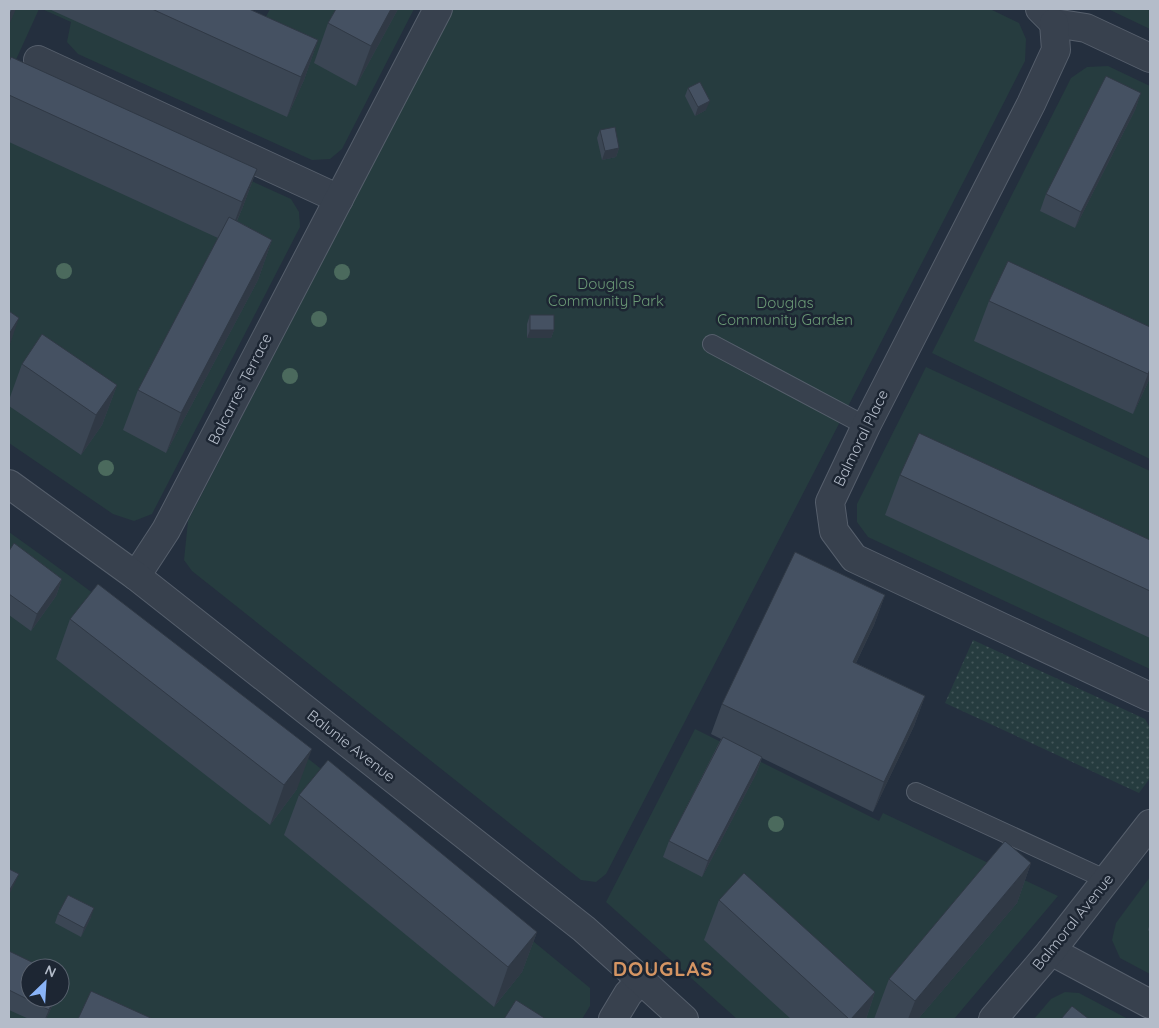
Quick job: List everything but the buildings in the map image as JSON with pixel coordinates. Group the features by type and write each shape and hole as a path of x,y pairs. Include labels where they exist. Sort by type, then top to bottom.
{"street":[{"name":"Balcarres Terrace","path":"136,576 166,530 438,9"},
{"path":"1047,16 1086,28 1150,58"},
{"name":"Balmoral Place","path":"1047,16 1056,50 866,426 830,502 834,531 854,558 1150,697"},
{"path":"38,60 339,198"},
{"name":"Balunie Avenue","path":"9,484 136,576 576,923 684,1019"},
{"name":"Balmoral Avenue","path":"993,1019 1051,951 1150,824"},
{"path":"1051,951 1150,1004"},
{"path":"613,1019 628,994 641,980"}],"lane":[{"path":"712,344 866,426"},
{"path":"916,792 1107,880"}],"green space":[{"path":"9,9 39,9 9,75"},
{"path":"42,9 218,9 260,28 270,9 414,9 342,149 330,159 312,160 78,54 67,42 71,22"},
{"name":"Douglas Community Park","path":"453,9 990,9 1019,23 1026,39 1025,61 973,163 606,874 596,882 581,880 192,571 184,560 188,521"},
{"path":"1108,9 1150,9 1150,29"},
{"path":"1108,66 1150,86 1150,459 932,353 1071,78 1087,67"},
{"path":"62,95 291,199 299,212 300,227 152,514 134,521 113,514 9,443 9,99"},
{"path":"926,367 1150,471 1150,669 868,537 857,522 857,504"},
{"path":"9,532 84,586 231,698 375,812 590,988 590,1006 582,1019 9,1019"},
{"path":"973,640 1145,719 1150,728 1150,778 1139,793 945,703"},
{"path":"695,729 879,821 883,813 1058,896 954,1019 737,1019 606,902"},
{"path":"1150,877 1150,974 1120,958 1112,940 1116,923"},
{"path":"1065,992 1079,993 1128,1019 1034,1019 1051,999"}],"district":[{"name":"DOUGLAS","path":"663,969"}],"park label":[{"name":"Douglas Community Garden","path":"785,312"}]}
